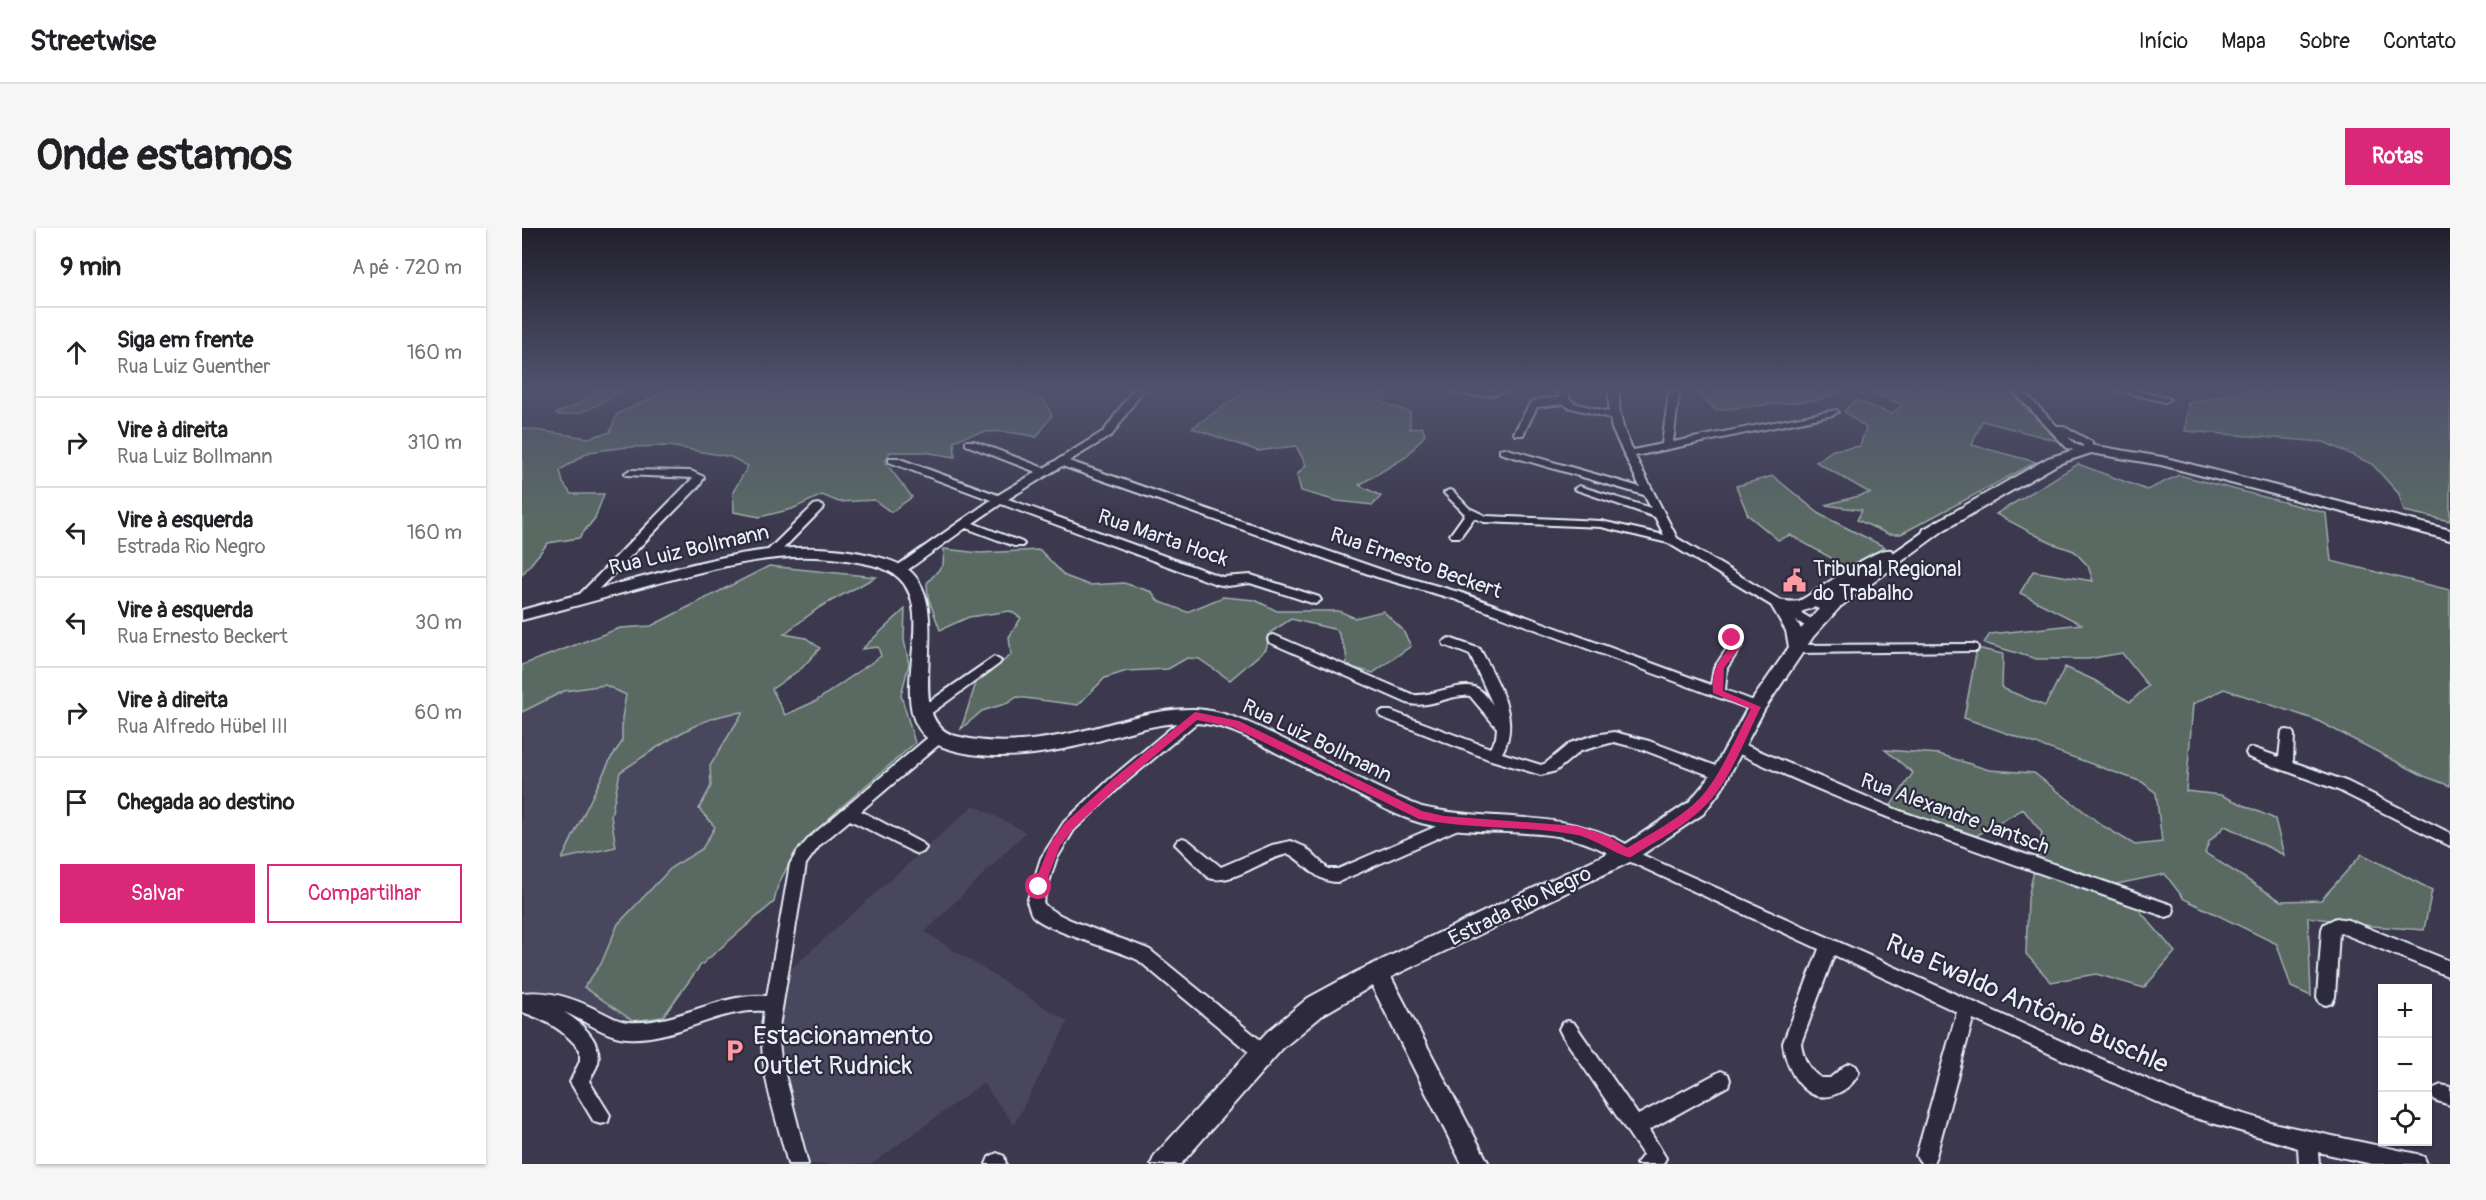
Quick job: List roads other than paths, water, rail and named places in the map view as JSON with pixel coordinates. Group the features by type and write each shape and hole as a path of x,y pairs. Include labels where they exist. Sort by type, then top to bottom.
{"main road":[{"path":"2078,444 2162,460"},
{"path":"1779,605 1801,607 1885,553 1938,528 2078,444 2104,444 2450,535"},
{"path":"1807,632 1834,603 1938,528"},
{"name":"Rua Luiz Bollmann","path":"522,615 731,560 773,552 834,553 870,561 898,571"},
{"path":"898,571 911,583 920,610 922,650 919,703 927,729 937,738"},
{"path":"1807,632 1825,598 1838,584"},
{"path":"1779,605 1794,631 1807,632"},
{"name":"Estrada Rio Negro","path":"1164,1164 1281,1034 1331,996 1627,854 1696,808 1722,774 1756,707 1807,632"},
{"name":"Rua Luiz Bollmann","path":"937,738 977,746 1040,747 1079,740 1154,718 1195,716 1235,724 1406,810 1433,818 1460,822 1577,830 1604,839 1627,854"},
{"path":"1377,972 1476,1164"}],"street":[{"path":"898,571 1000,499 1107,434"},
{"path":"1619,434 1672,540 1779,605 1807,632 1972,648"},
{"path":"1667,447 1669,434"},
{"path":"1629,454 1730,434"},
{"path":"2064,434 2078,444"},
{"path":"970,443 1045,472"},
{"path":"1504,451 1647,492"},
{"name":"Rua Marta Hock","path":"893,460 1220,580 1228,582 1251,579 1315,600"},
{"name":"Rua Ernesto Beckert","path":"1061,462 1381,574 1458,596 1756,707"},
{"path":"582,599 696,483 699,477 691,474 630,473"},
{"path":"1578,489 1658,514"},
{"path":"1449,493 1472,514 1491,520 1558,521 1608,525 1672,540"},
{"path":"773,552 818,507"},
{"path":"1455,534 1472,514"},
{"path":"965,524 1018,544"},
{"path":"1718,693 1717,679 1720,668 1735,647 1732,638"},
{"path":"1274,639 1412,700 1434,701 1459,691 1470,691 1487,706 1504,728"},
{"path":"1449,642 1475,652 1495,694 1504,728 1504,737 1493,755"},
{"path":"921,714 994,661"},
{"path":"1386,714 1541,771 1551,767 1575,747 1595,740 1614,737 1644,745 1722,774"},
{"path":"1195,716 1116,782 1069,826 1049,858 1035,902 1040,912 1053,921 1126,946 1144,955 1263,1053"},
{"path":"2286,763 2287,735"},
{"path":"794,1162 770,1047 772,1004 798,864 807,849 937,738"},
{"name":"Rua Alexandre Jantsch","path":"1736,746 1798,777 1881,811 2166,910"},
{"path":"2253,753 2286,763 2364,795 2447,833"},
{"path":"849,812 918,848"},
{"path":"1183,844 1215,873 1222,874 1277,849 1292,847 1321,873 1334,877 1460,822"},
{"name":"Rua Ewaldo Antônio Buschle","path":"1627,854 2185,1106 2240,1124 2417,1164"},
{"path":"2326,997 2330,929 2336,925 2342,925 2450,969"},
{"path":"1828,945 1792,1043 1793,1060 1813,1083 1823,1088 1840,1083 1850,1072"},
{"path":"522,1003 539,999 556,1001 616,1028 632,1030 675,1024 735,1003 772,1004"},
{"path":"522,1003 569,1024 589,1048 589,1062 579,1082 601,1115"},
{"path":"1926,1156 1967,1007"},
{"path":"1568,1029 1636,1127 1651,1161"},
{"path":"1636,1127 1721,1080"},
{"path":"2307,1140 2309,1164"}],"place":[{"name":"Tribunal Regional do Trabalho","path":"1795,581"},
{"name":"Estacionamento Outlet Rudnick","path":"735,1051"}]}
